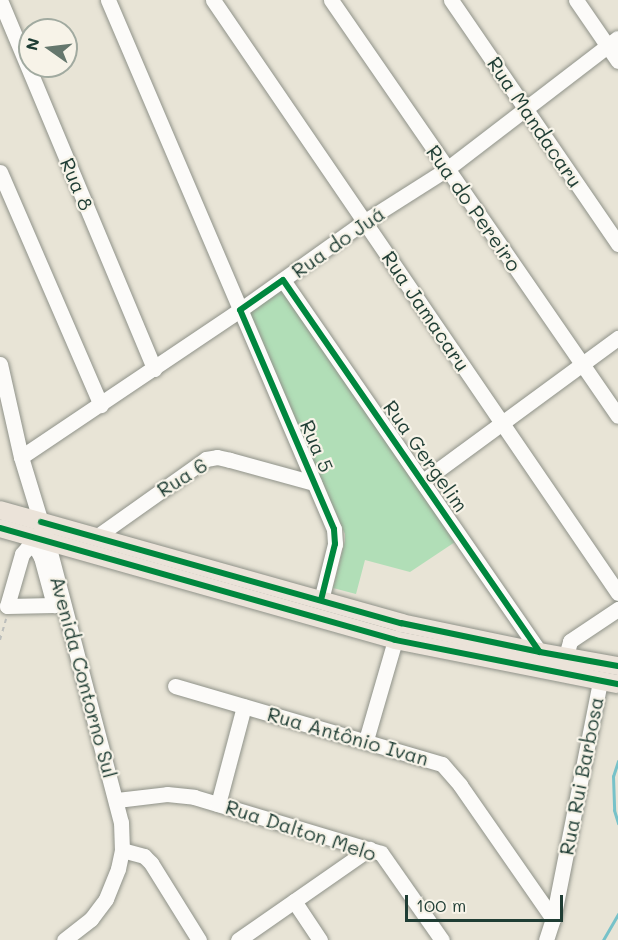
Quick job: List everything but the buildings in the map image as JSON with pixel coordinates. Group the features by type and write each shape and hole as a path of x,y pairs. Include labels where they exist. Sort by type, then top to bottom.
{"main road":[{"path":"0,510 29,524 96,537 401,623 540,652 600,681 618,684"},
{"path":"0,528 29,524"},
{"path":"29,524 47,541 394,640 563,665 618,666"}],"street":[{"name":"Rua 8","path":"0,0 154,369"},
{"name":"Rua 5","path":"108,0 334,529 335,544 321,600"},
{"name":"Rua Jamacaru","path":"213,0 618,593"},
{"name":"Rua do Pereiro","path":"331,0 618,416"},
{"name":"Rua Mandacaru","path":"451,0 618,244"},
{"path":"576,0 613,42 618,61"},
{"name":"Rua do Juá","path":"21,457 240,310 365,221 447,169 613,42"},
{"path":"0,172 100,405"},
{"name":"Rua Gergelim","path":"283,280 540,652"},
{"path":"423,481 618,338"},
{"path":"0,364 21,457 29,524 0,607"},
{"name":"Rua 6","path":"96,537 206,459 216,457 230,460 315,483"},
{"name":"Avenida Contorno Sul","path":"47,541 121,822 122,850 115,879 106,899 73,938"},
{"path":"563,665 570,641 618,609"},
{"path":"366,740 394,640"},
{"name":"Rua Rui Barbosa","path":"546,940 553,919 600,681"},
{"name":"Rua Antônio Ivan","path":"175,686 432,760 447,769 553,919"},
{"path":"218,804 244,706"},
{"name":"Rua Dalton Melo","path":"117,800 178,794 381,853 390,862 442,940"},
{"path":"238,940 369,849"},
{"path":"122,850 144,856 151,862 199,940"},
{"path":"294,901 320,940"}],"green space":[{"path":"281,290 455,542 410,572 365,560 356,594 333,588 345,534 248,313"}],"waterway":[{"path":"618,761 613,776 614,810 618,823"},
{"path":"603,940 618,914"}],"cycle path":[{"path":"321,600 335,544 334,529 240,310 283,280 540,652"},
{"path":"41,522 401,623 618,666"},
{"path":"0,528 395,640 618,684"}]}
